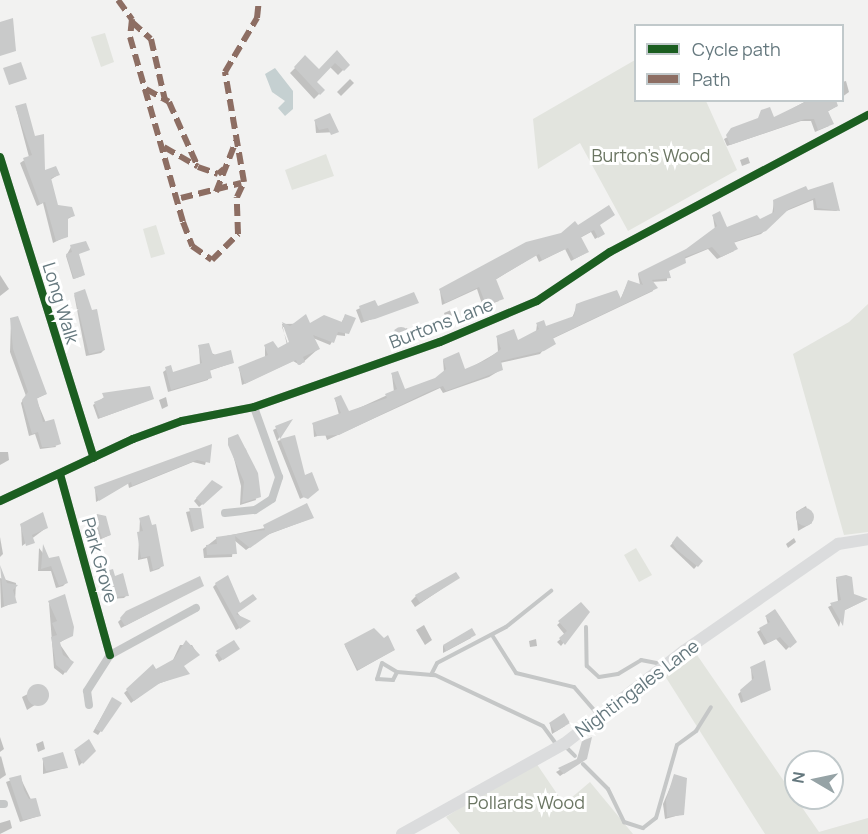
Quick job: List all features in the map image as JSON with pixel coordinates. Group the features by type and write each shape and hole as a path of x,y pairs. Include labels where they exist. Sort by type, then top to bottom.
{"main road":[{"name":"Nightingales Lane","path":"402,834 561,746 666,665 838,544 868,539"}],"street":[{"name":"Burtons Lane","path":"0,501 182,421 254,407 440,342 537,301 618,248 868,115"},
{"name":"Long Walk","path":"0,157 94,458"},
{"path":"225,513 255,510 272,500 279,477 254,407"},
{"name":"Park Grove","path":"60,474 110,655"},
{"path":"89,705 87,691 110,655 196,608"}],"lane":[{"path":"430,676 437,663 492,635 551,591"},
{"path":"586,627 586,666 599,677 618,674 641,660 666,665"},
{"path":"492,635 516,673 574,687 599,717"},
{"path":"398,672 393,680 377,680 382,663 398,672 430,676 543,726 561,746 575,756"},
{"path":"583,764 608,789 624,822 643,828 656,819 676,744 696,731 711,707"}],"green space":[{"path":"105,33 114,62 101,67 91,37"},
{"name":"Burton's Wood","path":"634,61 634,102 706,102 737,170 628,231 580,143 538,169 533,119"},
{"path":"326,154 334,176 292,190 285,170"},
{"path":"156,225 165,254 151,258 143,229"},
{"path":"868,304 868,532 844,535 793,354 849,322"},
{"path":"636,548 652,575 639,582 624,555"},
{"path":"697,655 784,781 784,810 804,810 819,832 868,818 868,834 765,834 665,676"},
{"name":"Pollards Wood","path":"534,760 564,804 590,782 633,834 460,834 446,817"}],"shaded area":[{"path":"275,68 293,91 293,109 285,116 278,108 285,101 272,92 265,74"}],"building":[{"path":"13,18 16,51 0,56 0,22"},
{"path":"337,50 350,65 344,71 335,63 317,82 325,90 320,95 294,67 305,55 319,69"},
{"path":"21,62 27,79 9,85 3,68"},
{"path":"805,102 837,102 838,106 828,111 834,124 818,130 814,119 805,119 730,145 726,135 731,128 758,118 761,110 770,107 774,117"},
{"path":"26,103 35,136 44,134 45,170 56,166 60,175 51,178 58,205 72,207 75,216 68,218 68,237 56,241 45,202 40,204 23,158 32,155 15,106"},
{"path":"330,113 339,132 331,135 328,128 319,130 314,120"},
{"path":"833,182 840,211 817,208 815,198 789,209 766,231 734,242 738,249 721,257 712,247 685,257 686,263 669,271 671,278 652,280 658,288 553,338 556,344 544,351 501,361 503,370 446,391 443,386 339,435 317,436 312,423 341,413 334,398 341,395 349,411 387,398 385,394 397,389 391,373 398,371 405,389 435,378 446,369 443,359 459,352 465,369 486,360 501,349 496,336 514,329 518,340 539,329 536,323 544,320 546,326 574,316 576,304 617,290 621,299 628,280 643,285 638,273 686,249 717,226 712,215 720,211 727,227 757,215 760,219 774,212 773,200 806,186 808,190"},
{"path":"609,205 615,215 600,225 605,234 598,238 594,230 581,237 589,252 574,259 568,248 542,260 539,254 496,279 504,299 486,305 479,287 445,303 439,289 526,242 561,233 575,221 578,225"},
{"path":"86,241 90,250 79,254 85,275 74,279 66,254 72,252 70,245"},
{"path":"85,289 92,310 97,309 105,350 89,354 74,293"},
{"path":"414,292 419,303 364,321 359,306 375,300 378,306"},
{"path":"306,314 310,323 324,315 342,322 345,314 356,318 349,334 338,332 334,343 313,335 320,349 303,357 305,362 298,365 296,360 245,384 238,367 268,355 264,345 273,341 278,348 289,342 282,322 290,326"},
{"path":"18,316 47,394 37,398 43,422 54,419 61,444 52,447 42,447 38,432 32,434 22,400 28,392 13,349 10,318"},
{"path":"401,327 409,335 401,343 393,335"},
{"path":"209,343 213,355 231,350 234,363 210,370 212,378 171,390 165,367 171,365 173,372 202,363 198,345"},
{"path":"150,386 154,399 100,418 94,402 104,398 102,393"},
{"path":"293,419 280,439 275,426"},
{"path":"238,434 258,473 261,497 242,503 244,482 228,445 228,438"},
{"path":"295,435 305,475 312,472 319,490 308,499 303,497 280,439"},
{"path":"212,444 210,463 197,460 132,486 131,482 99,501 94,487"},
{"path":"212,480 223,487 203,505 196,498"},
{"path":"307,503 314,518 271,533 250,548 235,536 237,554 207,555 206,545 217,544 216,537 265,530 263,525"},
{"path":"189,508 201,508 204,528 194,530"},
{"path":"805,508 811,511 814,517 811,523 805,526 799,523 796,517 799,511"},
{"path":"43,512 48,528 32,535 35,543 26,546 20,524"},
{"path":"97,514 106,516 111,535 102,538 97,524 93,525 90,516"},
{"path":"149,515 152,525 156,524 164,566 153,570 150,556 141,558 137,532 143,531 139,518"},
{"path":"677,536 703,561 698,567 672,543"},
{"path":"43,544 49,558 59,556 68,583 59,586 51,566 41,569"},
{"path":"0,565 7,583 18,585 13,590 17,603 4,606"},
{"path":"113,569 115,576 123,573 129,596 114,597 106,571"},
{"path":"456,572 460,578 420,603 415,595"},
{"path":"228,575 240,603 253,594 257,599 236,614 251,621 240,629 215,583"},
{"path":"846,575 852,577 854,594 868,599 845,610 843,626 830,603 841,600 836,577"},
{"path":"200,576 204,586 125,626 120,618 126,611"},
{"path":"65,594 74,627 73,636 60,642 63,655 74,662 66,673 56,665 51,637 57,635 52,623 57,621 48,601"},
{"path":"581,602 590,612 565,645 559,638 567,631 558,621"},
{"path":"775,609 797,642 790,648 780,637 768,643 759,628 770,622 765,616"},
{"path":"374,628 384,638 388,635 395,650 358,670 344,644"},
{"path":"472,628 476,635 446,651 443,645"},
{"path":"186,640 200,655 184,666 190,674 160,683 134,701 126,689 153,664 156,669 174,659"},
{"path":"234,640 240,649 223,660 216,651"},
{"path":"765,660 771,690 744,702 740,690 754,678 750,667"},
{"path":"38,684 46,687 49,695 46,703 38,706 30,703 27,695 30,687"},
{"path":"112,697 122,703 102,732 95,729"},
{"path":"564,713 570,723 555,732 549,723"},
{"path":"592,737 587,759 564,774 558,768 577,759 582,741"},
{"path":"89,739 96,751 83,764 74,750"},
{"path":"63,752 68,768 46,771 42,758"},
{"path":"674,774 687,778 684,815 667,817 666,800"},
{"path":"21,775 24,790 29,799 36,798 41,816 23,820 9,778"}],"marked path":[{"path":"118,0 132,19 130,37 183,222 192,246 212,260 238,234 237,197 244,182 225,72 257,18 259,0"},
{"path":"132,22 151,39 165,100"},
{"path":"146,89 169,102 198,167"},
{"path":"216,192 236,141"},
{"path":"164,147 198,167 218,174 224,169"},
{"path":"181,198 241,183"}],"cycle path":[{"path":"0,501 133,439 182,421 254,407 440,342 537,301 610,252 868,115"},
{"path":"0,157 94,458"},
{"path":"60,474 110,655"}]}
